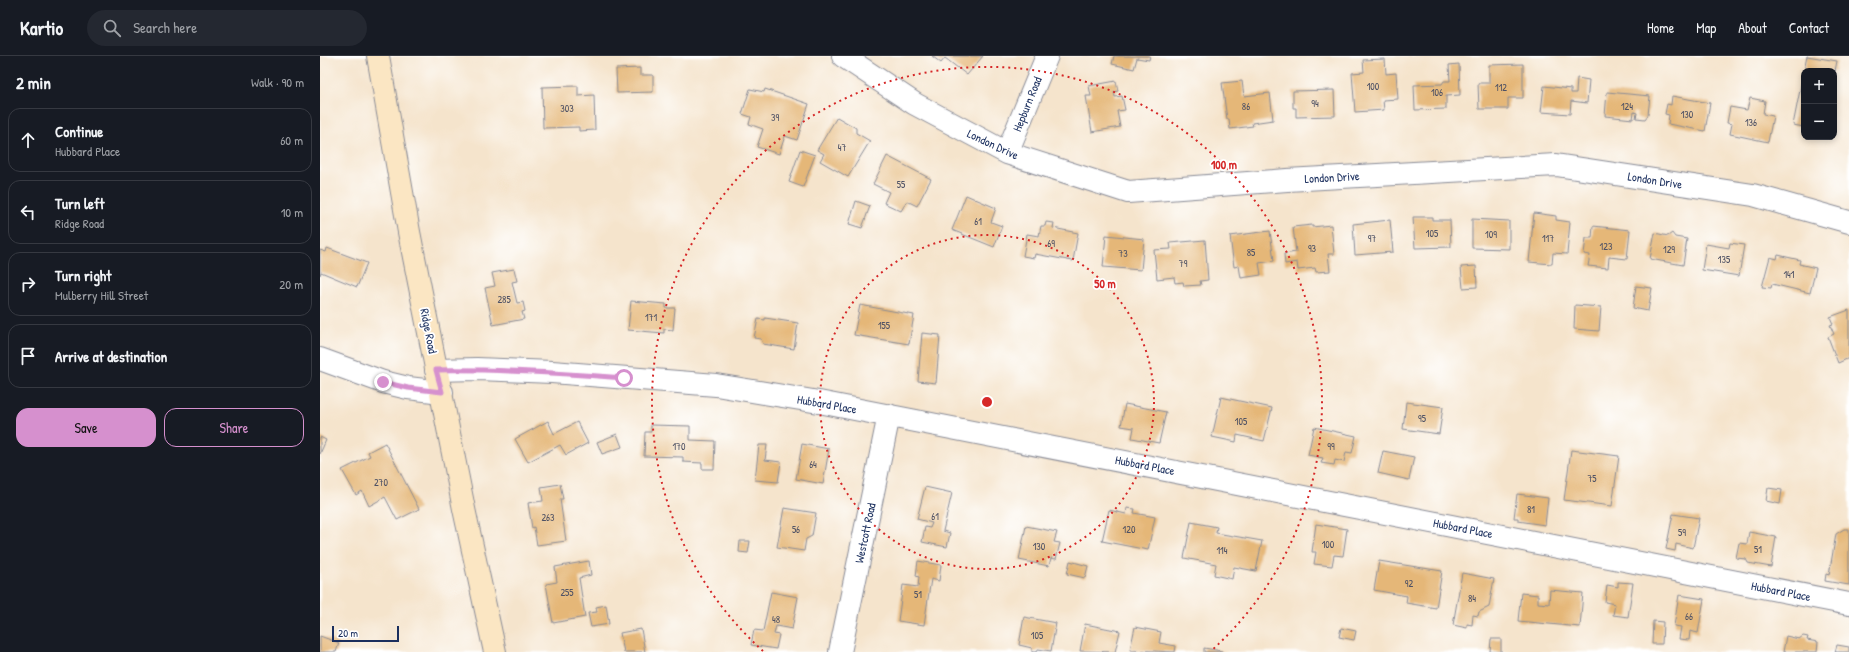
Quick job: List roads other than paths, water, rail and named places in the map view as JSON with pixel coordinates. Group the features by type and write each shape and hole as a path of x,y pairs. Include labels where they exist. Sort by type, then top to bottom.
{"main road":[{"name":"Ridge Road","path":"378,56 394,156 436,370 442,392 464,508 495,652"}],"street":[{"name":"London Drive","path":"842,56 915,104 1007,153 1128,192 1287,180 1556,165 1753,195 1849,222"},
{"name":"Hepburn Road","path":"1007,153 1047,56"},
{"path":"320,359 383,382 408,388 442,392"},
{"name":"Hubbard Place","path":"436,370 477,369 552,372 716,385 889,415 1849,604"},
{"name":"Westcott Road","path":"840,652 889,415"}]}
